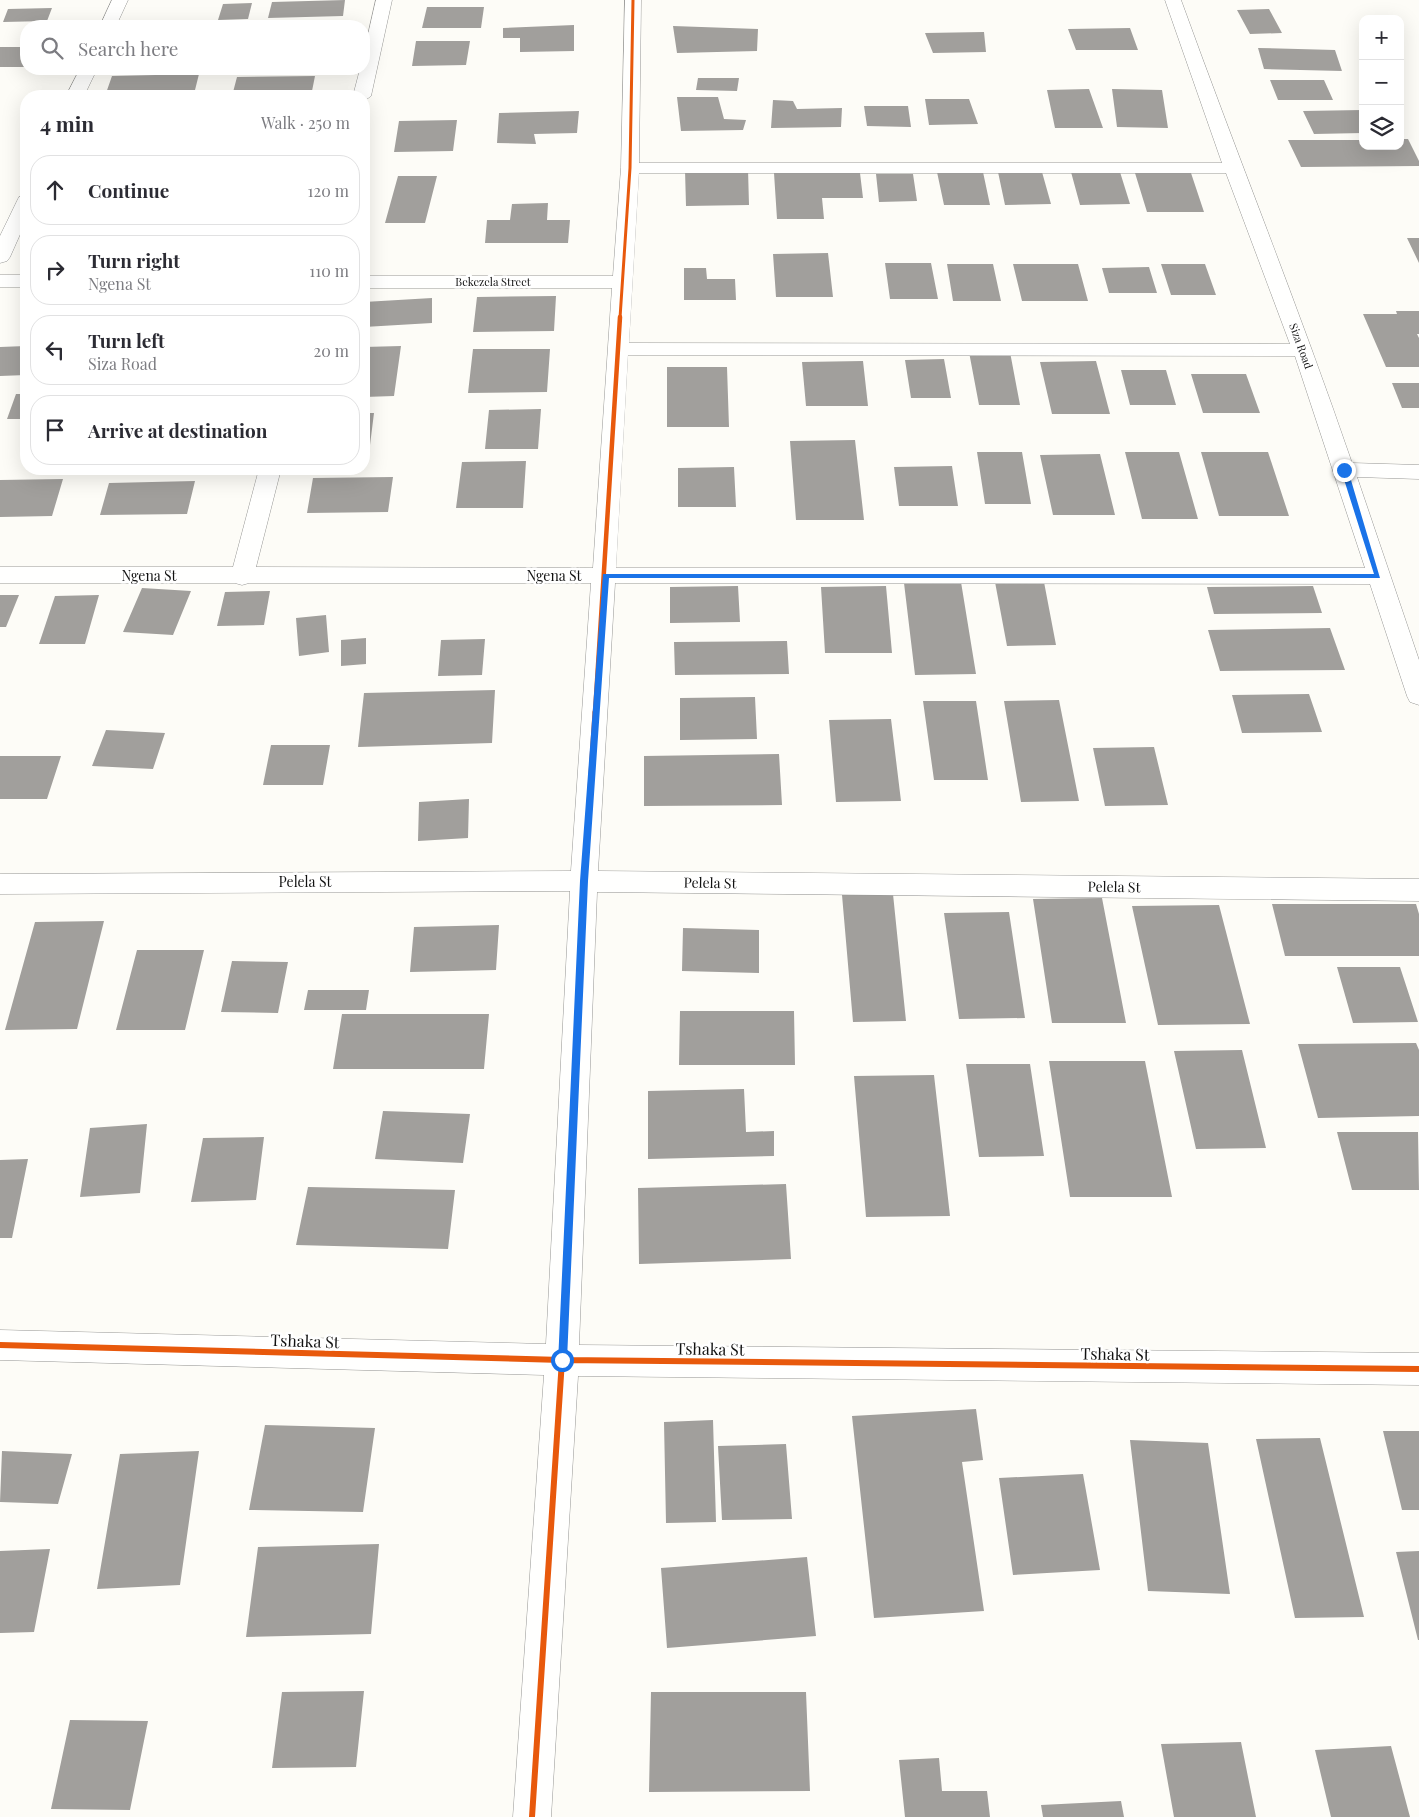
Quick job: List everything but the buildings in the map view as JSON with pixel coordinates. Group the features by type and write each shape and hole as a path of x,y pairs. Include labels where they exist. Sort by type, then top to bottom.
{"street":[{"path":"111,20 120,0"},
{"path":"370,61 384,0"},
{"path":"532,1817 562,1360 584,881 620,349 630,168 633,0"},
{"name":"Siza Road","path":"1173,0 1233,168 1303,350 1419,696"},
{"path":"78,90 85,75"},
{"path":"363,90 367,75"},
{"path":"630,168 1233,168"},
{"path":"0,257 20,214"},
{"path":"0,281 20,281"},
{"name":"Bekezela Street","path":"370,282 623,282"},
{"path":"620,349 1303,350"},
{"path":"1344,470 1419,472"},
{"path":"242,577 268,475"},
{"name":"Ngena St","path":"0,575 242,577 1378,576"},
{"name":"Pelela St","path":"0,884 584,881 1419,890"},
{"name":"Tshaka St","path":"0,1345 562,1360 1419,1370"}],"cycle path":[{"path":"532,1817 562,1360 584,881 630,168 633,0"},
{"path":"0,1345 562,1360 1419,1369"}],"route":[{"path":"562,1360 584,881 605,576 1378,576 1344,470"}]}
